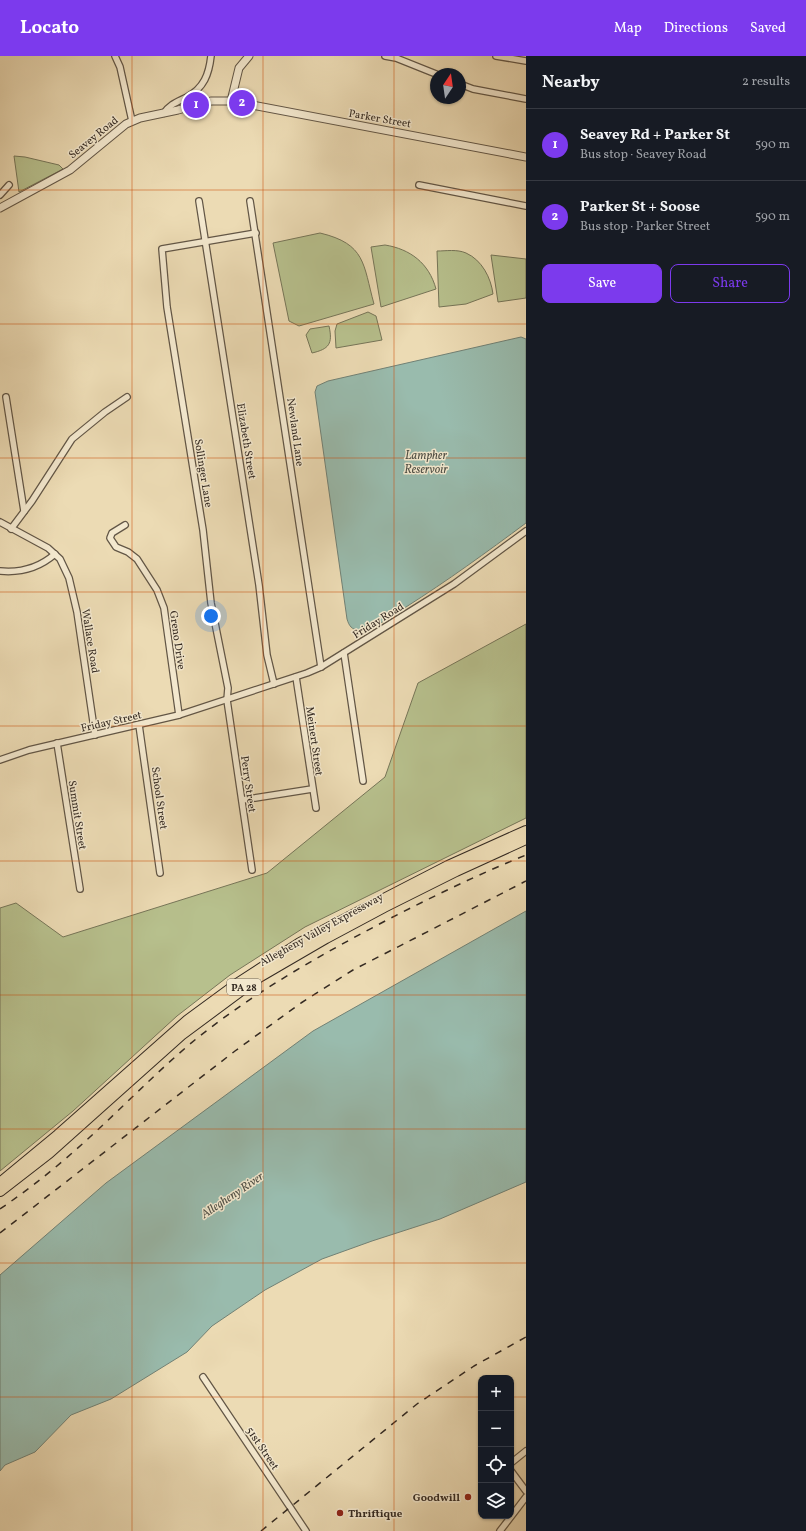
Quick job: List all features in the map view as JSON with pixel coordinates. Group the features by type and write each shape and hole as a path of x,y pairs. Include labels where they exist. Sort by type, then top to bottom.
{"highway":[{"name":"Allegheny Valley Expressway","path":"0,1183 58,1135 188,1020 236,984 300,943 351,916 448,866 526,831"},
{"name":"Allegheny Valley Expressway","path":"0,1192 49,1154 186,1031 259,977 371,914 456,871 526,839"}],"street":[{"path":"115,56 120,67 132,121"},
{"path":"164,113 168,107 188,96 200,87 207,77 211,56"},
{"path":"231,101 239,68 248,56"},
{"path":"385,56 396,57 430,71"},
{"path":"496,56 526,61"},
{"path":"466,86 526,99"},
{"name":"Seavey Road","path":"0,208 70,170 117,130 132,121 211,101 231,101"},
{"name":"Parker Street","path":"231,101 526,157"},
{"path":"0,195 9,185"},
{"path":"419,185 526,206"},
{"name":"Elizabeth Street","path":"199,201 259,585 267,655 274,684"},
{"name":"Newland Lane","path":"250,201 321,667"},
{"path":"206,241 256,233"},
{"name":"Sollinger Lane","path":"206,241 162,248 167,306 204,530 211,603 228,688 227,700"},
{"path":"6,397 24,511"},
{"path":"11,529 72,439 95,419 127,397"},
{"path":"0,522 55,554 30,569 17,572 0,571"},
{"name":"Greno Drive","path":"124,525 112,533 110,538 116,547 128,552 137,559 156,590 164,608 179,715"},
{"name":"Friday Road","path":"227,700 321,667 454,584 526,531"},
{"name":"Wallace Road","path":"55,554 67,572 77,612 95,735"},
{"path":"344,653 363,781"},
{"name":"Meinert Street","path":"296,677 316,808"},
{"name":"Friday Street","path":"0,760 29,750 179,715 227,700"},
{"name":"Perry Street","path":"227,700 252,870"},
{"name":"School Street","path":"139,725 160,872"},
{"name":"Summit Street","path":"57,744 80,889"},
{"path":"242,800 312,789"},
{"name":"51st Street","path":"203,1377 306,1531"},
{"path":"514,1461 526,1451"},
{"path":"514,1475 526,1491"},
{"path":"500,1531 526,1496"}],"green space":[{"path":"14,156 59,165 63,169 19,192"},
{"path":"320,233 346,243 354,250 364,267 374,304 299,326 289,321 273,243"},
{"path":"385,245 403,250 417,259 429,272 436,289 381,307 371,247"},
{"path":"437,251 459,251 472,256 485,270 493,294 466,304 439,307"},
{"path":"491,255 526,259 526,298 498,302"},
{"path":"368,312 376,316 382,340 336,348 335,331 337,324"},
{"path":"329,326 330,341 328,345 322,350 312,353 306,335 310,329"},
{"path":"526,624 526,818 305,927 230,975 177,1016 73,1111 0,1171 0,908 16,903 63,937 267,873 385,777 418,683"}],"water":[{"name":"Lampher Reservoir","path":"521,337 526,339 526,523 452,577 390,618 371,628 357,630 353,628 350,626 347,619 315,392 317,386 328,381"},
{"name":"Allegheny River","path":"526,911 526,1182 440,1219 322,1259 265,1290 212,1326 187,1352 111,1399 71,1415 35,1452 5,1465 0,1471 0,1275 106,1183 313,1031"}],"railway":[{"path":"0,1209 56,1167 196,1039 242,1005 290,974 389,919 491,870 526,855"},
{"path":"0,1233 235,1051 301,1003 353,970 526,881"},
{"path":"261,1531 417,1404 474,1366 526,1337"}],"place":[{"name":"Parker St + Soose","path":"242,103"},
{"name":"Seavey Rd + Parker St","path":"196,105"},
{"name":"Goodwill","path":"468,1497"},
{"name":"Thriftique","path":"340,1513"}]}
